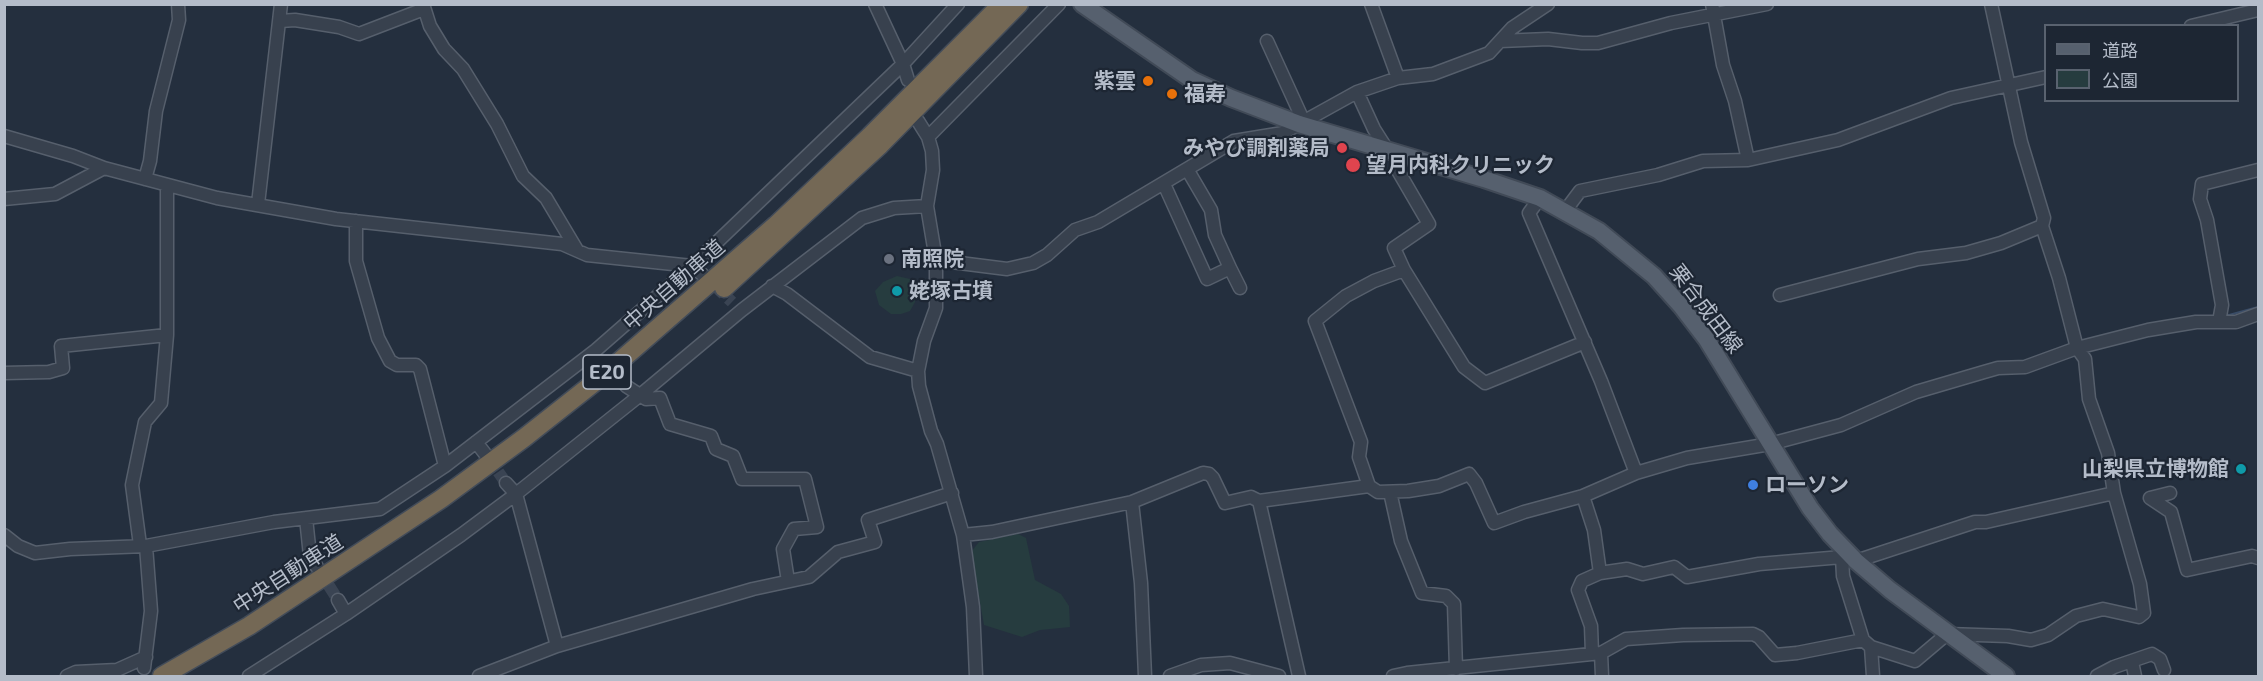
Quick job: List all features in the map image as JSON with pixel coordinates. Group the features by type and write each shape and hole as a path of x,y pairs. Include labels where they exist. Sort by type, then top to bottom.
{"highway":[{"name":"中央自動車道","path":"162,676 249,626 432,505 524,438 605,374 776,225 878,129 1002,4"},
{"name":"中央自動車道","path":"186,676 344,580 449,509 613,383 784,236 889,136 1019,4"}],"main road":[{"name":"栗合成田線","path":"1082,4 1192,80 1266,113 1540,198 1599,231 1624,249 1675,298 1707,340 1810,508 1849,558 1947,634 2006,676"}],"street":[{"path":"145,179 150,161 156,111 179,20 178,4"},
{"path":"258,204 281,4"},
{"path":"875,4 908,80"},
{"path":"4,535 18,546 36,554 70,549 143,545 306,518 380,509 445,466 600,354 903,64 958,4"},
{"path":"928,137 1059,4"},
{"path":"1371,4 1398,78"},
{"path":"936,261 1007,268 1033,263 1047,255 1075,230 1098,222 1234,141 1283,134 1357,92 1398,78 1433,74 1471,61 1489,53 1512,28 1548,4"},
{"path":"1500,41 1539,39 1598,43 1713,9 1767,4"},
{"path":"1393,676 1597,653 1626,639 1683,635 1754,634 1775,655 1867,643 1915,661 1947,634 2008,636 2031,640 2048,635 2076,616 2103,609 2139,617 2144,613 2140,584 2115,494 2108,453 2089,399 2085,359 2078,348 2042,226 2044,218 2021,142 1991,4"},
{"path":"280,21 295,20 339,27 359,34 423,7 430,26 444,49 463,69 497,124 523,176 546,198 577,249"},
{"path":"1713,9 1723,65 1735,101 1748,160"},
{"path":"2200,24 2259,10"},
{"path":"1267,41 1302,123"},
{"path":"1565,211 1580,191 1658,175 1703,161 1748,160 1838,140 1951,98 2044,77"},
{"path":"1357,92 1374,129 1395,153 1397,169 1429,224 1394,248 1404,270 1464,367 1485,383 1585,342"},
{"path":"918,121 928,137 932,151 933,171 927,206 936,261 936,308 924,341 918,372 919,386 963,535 973,607 976,676"},
{"path":"4,136 73,156 104,168 218,198 356,221 562,244 587,255 692,266 703,275"},
{"path":"4,199 55,194 104,168"},
{"path":"1187,169 1211,210 1215,235 1240,288"},
{"path":"2219,322 2222,305 2207,220 2200,199 2202,184 2259,170"},
{"path":"1164,184 1207,279 1230,268"},
{"path":"67,676 76,672 117,670 145,662 151,612 143,545 132,485 145,422 161,403 167,335 167,186"},
{"path":"1540,198 1529,213 1585,342 1636,474"},
{"path":"249,676 346,614 516,494 639,396 737,306 772,286 862,218 894,208 927,206"},
{"path":"356,221 356,261 378,338 390,361 397,365 416,365 420,369 445,466"},
{"path":"1780,295 1918,260 1966,253 2001,243 2042,226"},
{"path":"1404,270 1374,281 1346,296 1315,321 1361,442 1359,457 1369,486 1378,492 1390,492 1439,486 1469,474 1476,483 1494,523 1524,512 1583,496 1636,474 1687,458 1770,444 1841,424 1916,392 1998,368 2025,366 2078,348 2148,330 2196,322 2236,322 2259,314"},
{"path":"772,286 787,294 870,357 918,372"},
{"path":"4,373 49,372 63,368 61,346 167,335"},
{"path":"626,386 646,399 660,398 670,424 711,436 716,449 733,456 742,479 805,479 817,527 794,529 783,549 788,581"},
{"path":"476,442 486,455"},
{"path":"963,535 992,532 1132,502 1203,473 1213,478 1225,503 1251,497 1259,501 1369,486"},
{"path":"506,483 516,494 557,646"},
{"path":"1390,492 1401,541 1422,593 1446,596 1454,604 1456,669"},
{"path":"479,676 557,646 753,589 809,577 838,552 875,542 868,520 952,493"},
{"path":"2170,493 2150,498 2171,512 2187,570 2252,556 2259,558"},
{"path":"1602,676 1591,626 1578,590 1582,581 1600,573 1627,569 1643,574 1674,567 1687,577 1759,564 1849,558 1975,522 1986,522 2115,494"},
{"path":"1583,496 1594,530 1600,573"},
{"path":"1259,501 1299,676"},
{"path":"1132,502 1140,574 1145,676"},
{"path":"306,518 310,556 317,567"},
{"path":"1849,558 1843,576 1867,643 1873,676"},
{"path":"338,600 346,614"},
{"path":"2097,676 2114,667 2152,654 2160,659 2164,670"},
{"path":"2132,662 2135,676"},
{"path":"1170,676 1201,665 1230,663 1279,676"}],"green space":[{"path":"897,276 910,279 916,287 915,302 910,311 891,314 879,305 875,291 883,282"},
{"path":"1018,534 1026,538 1035,580 1061,594 1069,606 1070,627 1040,630 1022,637 984,625 971,552 979,542"}],"waterway":[{"path":"2224,314 2229,315 2258,307"}],"tunnel":[{"path":"715,286 732,302"},
{"path":"604,359 626,386"},
{"path":"488,457 506,483"},
{"path":"319,570 338,600"}],"place":[{"name":"紫雲","path":"1148,81"},
{"name":"福寿","path":"1172,94"},
{"name":"みやび調剤薬局","path":"1342,148"},
{"name":"望月内科クリニック","path":"1353,165"},
{"name":"南照院","path":"889,259"},
{"name":"姥塚古墳","path":"897,291"},
{"name":"山梨県立博物館","path":"2241,469"},
{"name":"ローソン","path":"1753,485"}]}
